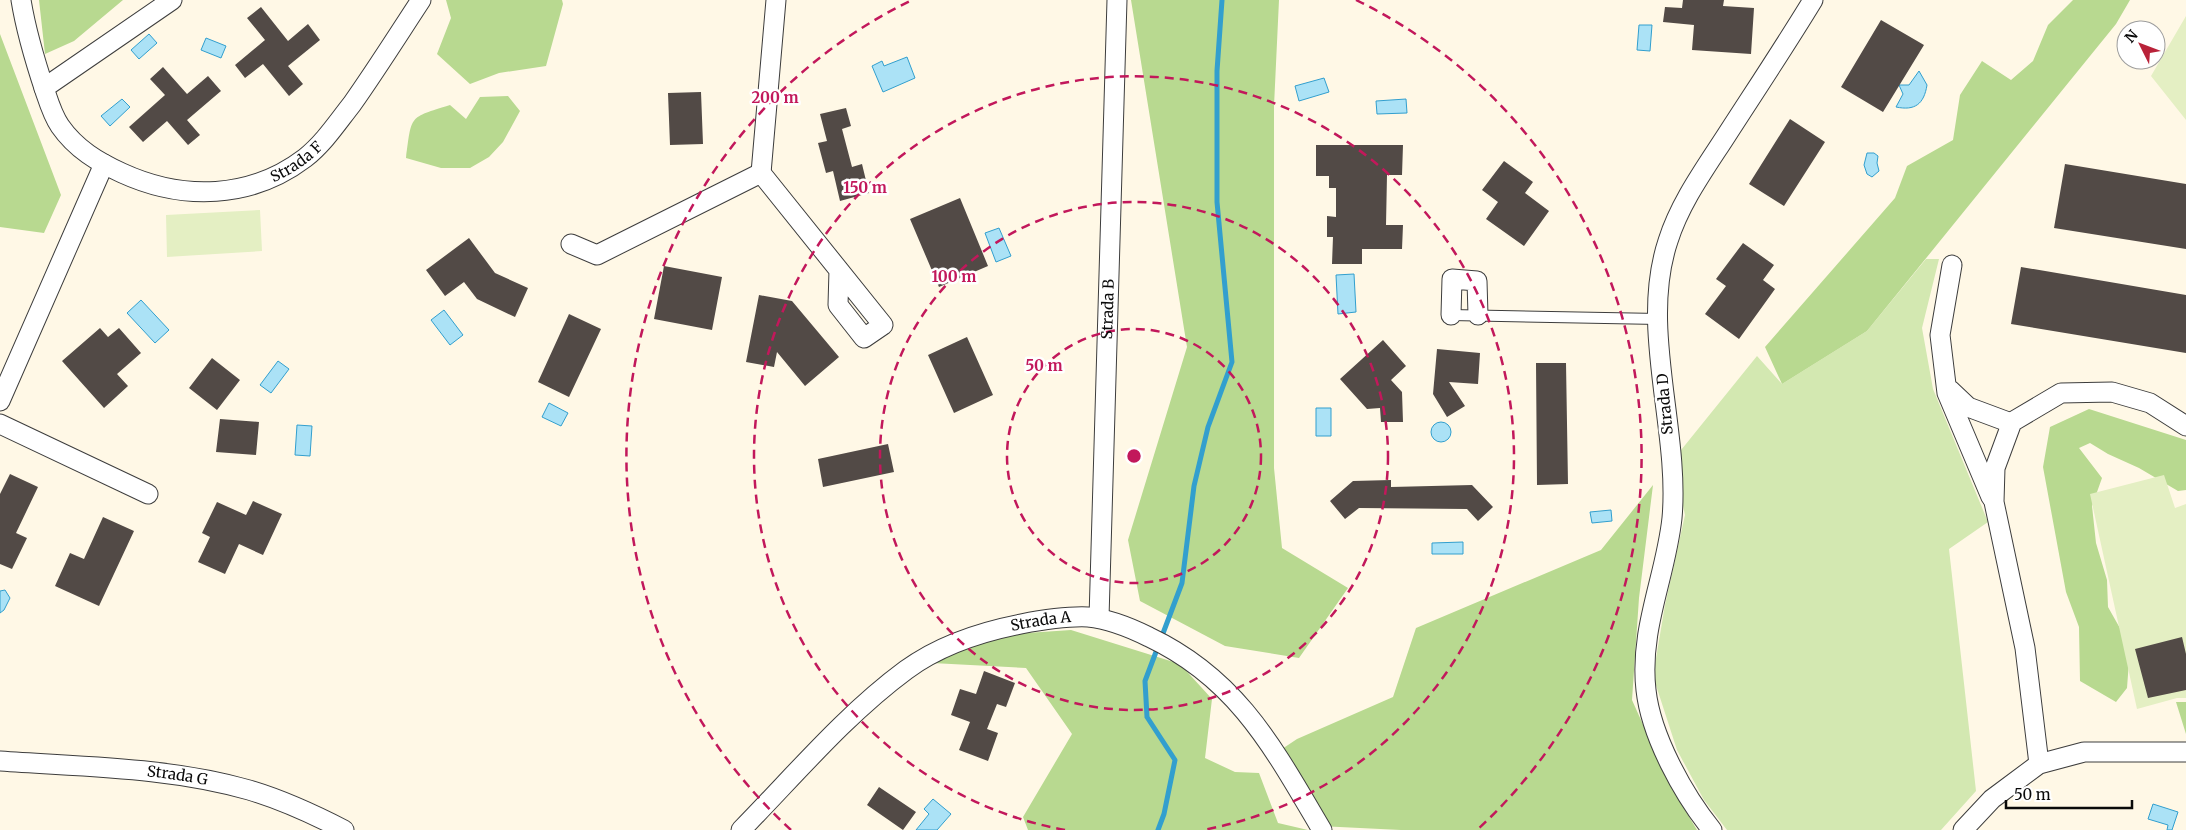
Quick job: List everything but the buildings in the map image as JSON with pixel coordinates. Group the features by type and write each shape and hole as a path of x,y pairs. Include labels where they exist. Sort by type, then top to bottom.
{"street":[{"name":"Strada F","path":"21,0 39,75 54,115 66,134 84,152 104,164 151,185 183,192 198,193 242,189 281,173 305,158 331,132 361,91 421,0"},
{"path":"44,88 172,0"},
{"path":"776,0 761,173 839,270"},
{"name":"Strada B","path":"1099,618 1116,0"},
{"name":"Strada D","path":"1712,830 1674,771 1655,728 1646,691 1644,670 1654,598 1670,534 1673,503 1659,319 1662,264 1667,243 1684,202 1813,0"},
{"path":"0,401 104,164"},
{"path":"571,244 597,255 761,173"},
{"path":"1952,265 1940,336 1947,393 1964,415 1994,502 2025,648 2039,764"},
{"path":"1452,314 1452,279 1477,281 1478,315"},
{"path":"1994,502 1994,468 2012,423 2061,393 2112,392 2150,403 2186,426"},
{"path":"1964,415 2012,423"},
{"path":"0,424 148,494"},
{"name":"Strada A","path":"741,830 884,687 930,655 976,634 1003,627 1046,620 1086,617 1099,618 1159,642 1211,676 1250,716 1281,761 1322,830"},
{"path":"1963,830 1992,799 2039,764 2084,752 2186,752"},
{"name":"Strada G","path":"0,761 151,772 216,782 248,790 295,806 344,830"}],"lane":[{"path":"1452,314 1659,319"}],"green space":[{"path":"39,0 123,0 74,41 45,54"},
{"path":"446,0 562,0 563,4 546,66 499,73 470,84 437,54 451,18"},
{"path":"1131,0 1279,0 1274,106 1274,468 1282,548 1348,588 1299,658 1225,646 1140,601 1128,540 1187,347"},
{"path":"2073,0 2130,0 2118,20 2116,20 2116,24 1867,331 1782,384 1765,347 1895,198 1907,166 1953,140 1960,95 1982,61 2011,80 2033,61 2048,25"},
{"path":"2186,16 2186,120 2151,76 2154,70 2166,70 2166,50"},
{"path":"0,34 61,195 44,233 0,227"},
{"path":"508,96 520,111 503,142 489,157 470,168 441,168 406,158 411,126 419,116 450,105 466,119 480,97"},
{"path":"260,210 262,251 167,257 166,215"},
{"path":"1926,259 1939,259 1922,328 1933,389 1988,522 1949,549 1976,791 1941,830 1727,830 1704,800 1677,750 1653,676 1665,605 1685,515 1673,460 1757,356 1782,384 1867,331"},
{"path":"2089,409 2186,440 2186,490 2178,491 2139,468 2108,454 2090,443 2079,448 2102,478 2092,506 2096,543 2107,580 2108,607 2121,630 2129,661 2127,688 2116,702 2080,681 2079,627 2066,592 2043,467 2050,427"},
{"path":"2164,475 2175,508 2186,504 2186,698 2177,698 2137,709 2090,494"},
{"path":"1653,485 1639,598 1632,700 1670,785 1697,830 1401,830 1319,826 1279,751 1297,739 1393,697 1416,628 1601,550"},
{"path":"1071,630 1180,664 1212,699 1205,758 1235,772 1259,773 1278,823 1308,830 1028,830 1023,817 1072,734 1026,668 932,663 999,635"},
{"path":"2176,702 2186,702 2186,734"}],"water":[{"path":"1639,25 1652,25 1650,51 1637,50"},
{"path":"149,34 157,43 139,59 131,50"},
{"path":"206,38 226,46 221,58 201,50"},
{"path":"907,57 915,78 883,92 872,66 882,61 884,66"},
{"path":"1919,71 1927,85 1924,97 1918,105 1913,107 1896,107 1903,94 1899,85 1909,85"},
{"path":"1324,78 1329,92 1299,101 1295,86"},
{"path":"122,99 130,107 110,126 101,116"},
{"path":"1406,99 1407,113 1377,114 1376,101"},
{"path":"1867,153 1874,153 1878,156 1879,171 1872,177 1867,174 1864,165"},
{"path":"999,228 1011,256 996,262 985,233"},
{"path":"1354,274 1356,312 1338,314 1336,275"},
{"path":"141,300 169,330 155,343 127,313"},
{"path":"444,310 463,335 450,345 431,320"},
{"path":"278,361 289,369 271,393 260,385"},
{"path":"549,403 568,413 561,426 542,417"},
{"path":"1316,408 1331,408 1331,436 1316,436"},
{"path":"1437,422 1445,422 1451,428 1451,436 1445,442 1437,442 1431,436 1431,428"},
{"path":"297,425 312,426 310,456 295,455"},
{"path":"1611,510 1612,521 1592,523 1590,512"},
{"path":"1463,542 1463,554 1432,554 1432,543"},
{"path":"5,590 10,598 4,610 0,613 0,591"},
{"path":"933,799 951,814 937,830 916,830 929,814 924,809"},
{"path":"2153,804 2178,812 2172,830 2167,830 2168,825 2148,819"}],"waterway":[{"path":"1158,830 1164,814 1175,760 1147,717 1145,681 1182,583 1194,486 1208,427 1232,362 1217,202 1217,71 1222,0"}]}
